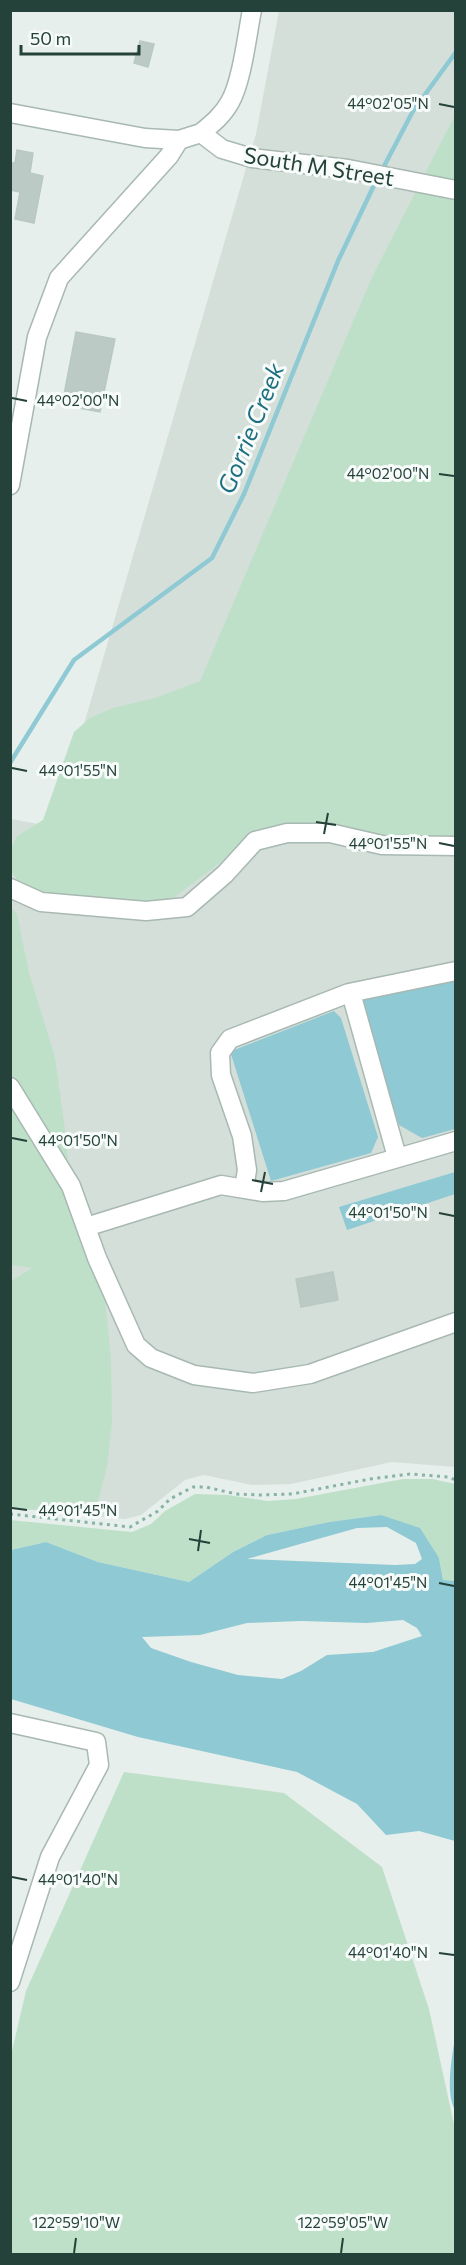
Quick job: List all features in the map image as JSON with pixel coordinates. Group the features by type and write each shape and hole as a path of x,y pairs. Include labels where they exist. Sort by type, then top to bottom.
{"street":[{"path":"10,113 145,138 179,140 201,133 217,120 231,101 252,10"},
{"name":"South M Street","path":"201,133 222,148 252,158 348,169 456,190"},
{"path":"10,485 37,337 60,278 169,156 179,140"},
{"path":"10,888 41,902 146,911 187,907 225,874 255,841 287,833 330,833 382,845 456,846"},
{"path":"244,1188 247,1170 242,1136 220,1075 220,1053 230,1039 351,993 456,971"},
{"path":"351,993 397,1157"},
{"path":"10,1087 71,1186 97,1258 136,1345 151,1358 194,1375 253,1383 310,1374 456,1322"},
{"path":"86,1227 221,1185 263,1192 284,1191 456,1140"},
{"path":"10,1723 96,1742 99,1765 50,1857 10,1982"}],"path":[{"path":"10,1514 130,1527 158,1512 170,1499 193,1487 206,1487 236,1494 261,1495 292,1494 410,1474 448,1477 456,1480"}],"shaded area":[{"path":"279,11 455,11 455,1467 392,1462 291,1484 252,1485 204,1475 185,1480 141,1515 125,1519 11,1508 11,819 54,827 256,134"}],"green space":[{"path":"455,115 455,849 390,837 302,827 241,847 168,902 129,903 25,891 11,871 10,852 17,836 43,820 74,732 90,718 113,708 155,698 200,681 372,277"},
{"path":"10,907 17,914 29,973 55,1057 66,1137 72,1211 104,1289 111,1359 112,1423 107,1467 94,1517 11,1507 11,1281 32,1268 11,1265"},
{"path":"403,1479 433,1479 455,1484 455,1581 443,1580 439,1558 381,1515 329,1522 267,1535 233,1552 189,1582 98,1562 46,1542 11,1550 10,1520 132,1532 151,1524 165,1511 195,1494 227,1495 268,1501 296,1499"},
{"path":"124,1772 284,1793 382,1867 429,2009 455,2129 455,2254 11,2254 11,2055 26,1991"}],"water":[{"path":"455,980 455,1129 422,1138 399,1125 361,1003 368,997"},
{"path":"334,1011 341,1018 378,1137 371,1153 271,1181 231,1054 234,1050"},
{"path":"455,1172 455,1194 347,1230 339,1207"},
{"path":"381,1515 420,1528 439,1558 443,1580 455,1581 455,1841 419,1831 386,1835 357,1804 297,1772 138,1737 11,1699 11,1550 46,1542 98,1562 189,1582 233,1552 267,1535 329,1522","holes":["387,1527 416,1543 422,1559 415,1564 395,1565 247,1559 357,1528","403,1620 417,1628 422,1636 373,1652 327,1655 301,1671 282,1679 238,1675 191,1662 151,1648 142,1637 200,1635 247,1623 301,1621 367,1623"]},
{"path":"455,2038 455,2110 450,2085"}],"building":[{"path":"140,41 154,44 148,67 134,63"},
{"path":"17,150 33,153 30,173 43,176 34,223 15,219 20,192 10,190 10,163 15,163"},
{"path":"76,332 115,339 100,412 62,405"},
{"path":"333,1272 338,1300 301,1307 296,1279"}],"waterway":[{"name":"Gorrie Creek","path":"381,172 413,111 456,52"},
{"name":"Gorrie Creek","path":"10,763 74,660 212,558 244,494 338,261 377,179"}]}
